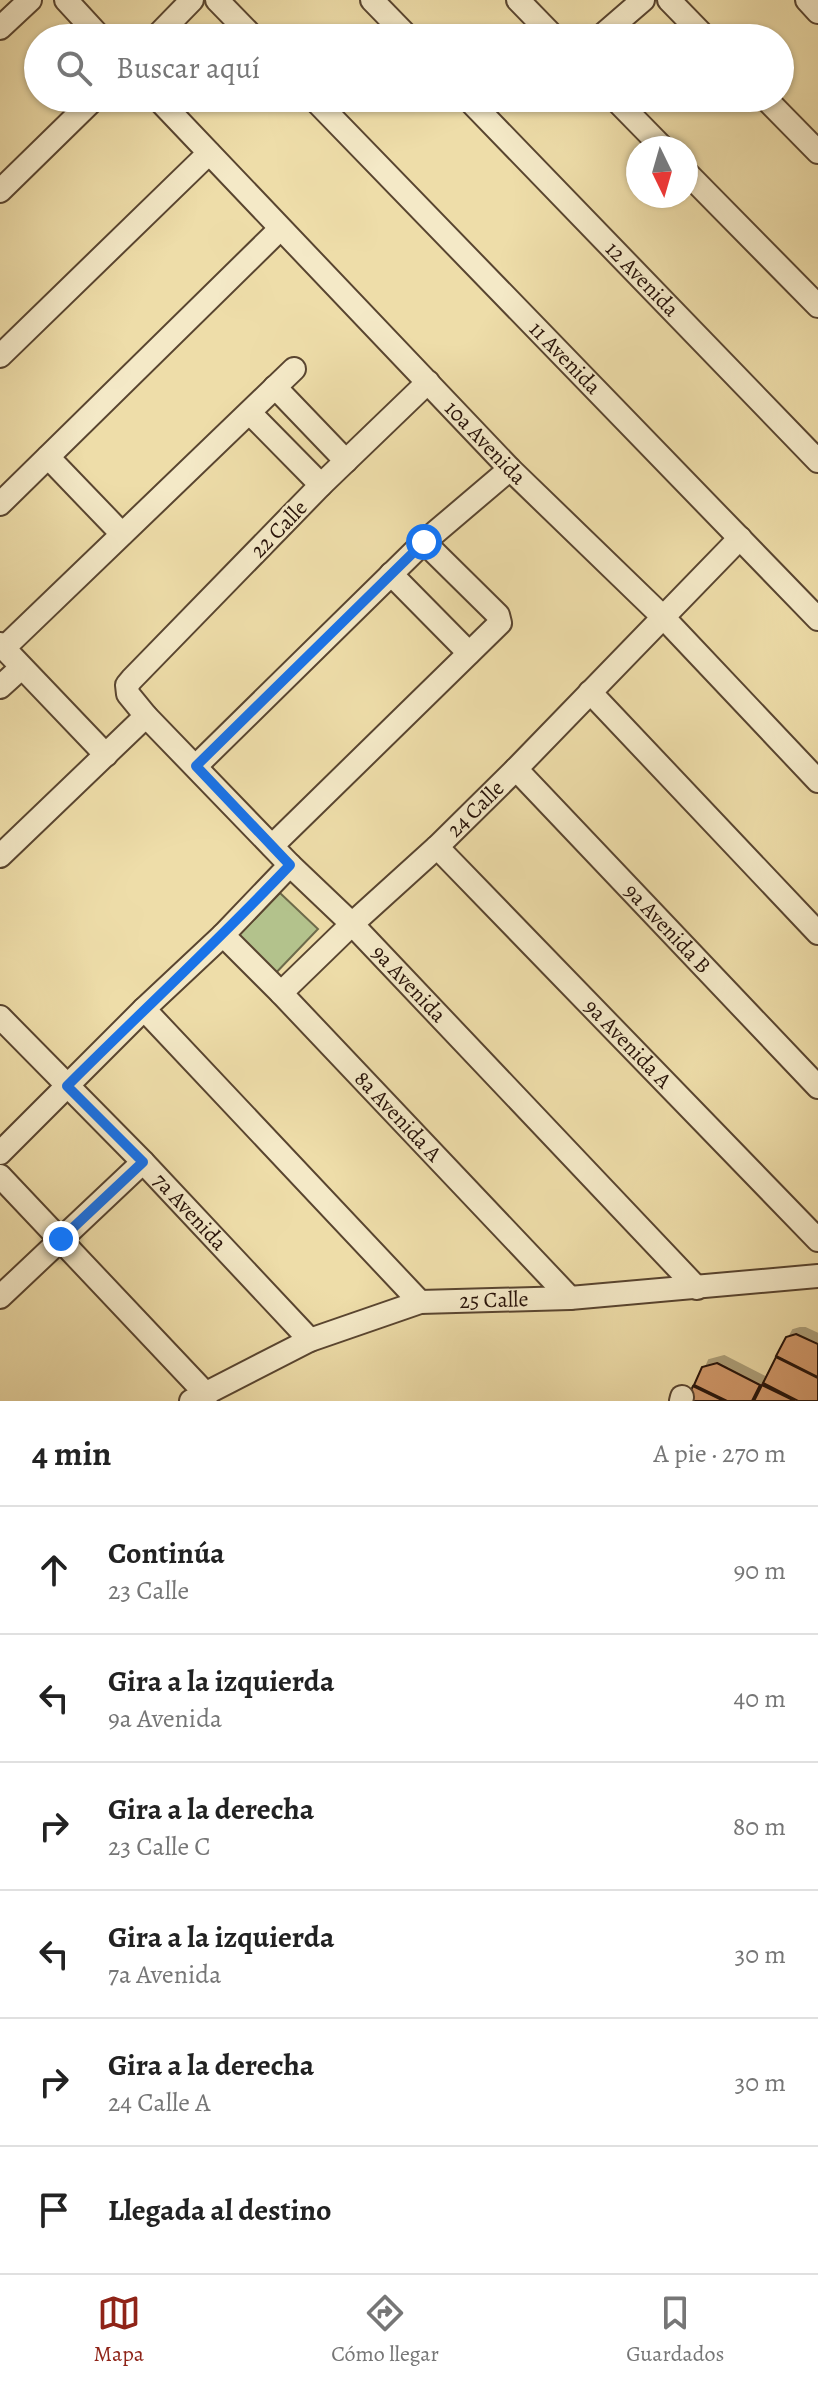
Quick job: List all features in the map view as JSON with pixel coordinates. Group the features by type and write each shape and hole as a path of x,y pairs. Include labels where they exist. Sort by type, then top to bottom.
{"street":[{"path":"0,28 30,0"},
{"path":"66,0 88,24"},
{"path":"169,24 192,0"},
{"path":"217,0 240,24"},
{"path":"372,0 395,24"},
{"path":"518,0 541,24"},
{"path":"615,24 643,0"},
{"path":"669,0 692,24"},
{"path":"807,0 818,12"},
{"path":"0,191 81,112"},
{"name":"10a Avenida","path":"170,112 510,469 664,618 818,781"},
{"name":"11 Avenida","path":"327,112 818,619"},
{"name":"12 Avenida","path":"481,112 818,461"},
{"path":"628,112 651,136"},
{"path":"779,112 818,152"},
{"path":"0,356 209,153"},
{"path":"698,184 818,306"},
{"path":"0,504 280,229"},
{"path":"106,755 2,646 294,369"},
{"name":"22 Calle","path":"132,679 321,485 428,382"},
{"path":"275,387 346,461"},
{"path":"250,413 321,485"},
{"path":"48,457 122,534"},
{"path":"196,766 424,542 510,469"},
{"name":"24 Calle","path":"281,993 516,769 740,538"},
{"path":"272,846 500,623 498,615 424,542"},
{"path":"391,574 469,653"},
{"path":"0,687 21,668"},
{"name":"9a Avenida","path":"132,679 127,685 128,694 146,716 290,865 352,924 697,1288"},
{"path":"590,692 818,933"},
{"path":"0,856 146,716"},
{"name":"9a Avenida B","path":"516,769 818,1087"},
{"name":"9a Avenida A","path":"437,847 818,1240"},
{"path":"0,1153 223,935 290,865"},
{"name":"8a Avenida A","path":"223,935 570,1298"},
{"path":"144,1009 420,1302"},
{"name":"7a Avenida","path":"0,1017 143,1162 310,1340"},
{"path":"0,1297 143,1162"},
{"path":"0,1176 61,1239 199,1398"},
{"name":"25 Calle","path":"199,1398 310,1340 420,1302 570,1298 818,1276"}],"green space":[{"path":"280,893 318,929 270,979 232,942"}],"building":[{"path":"796,1334 818,1344 818,1377 776,1356 786,1337"},
{"path":"776,1357 818,1378 818,1401 798,1401 763,1383"},
{"path":"717,1363 760,1385 752,1401 727,1401 694,1385 702,1367"},
{"path":"762,1385 795,1401 754,1401"},
{"path":"693,1386 724,1401 686,1401"}],"route":[{"path":"61,1239 143,1162 67,1086 223,935 290,865 196,766 424,542"}]}
